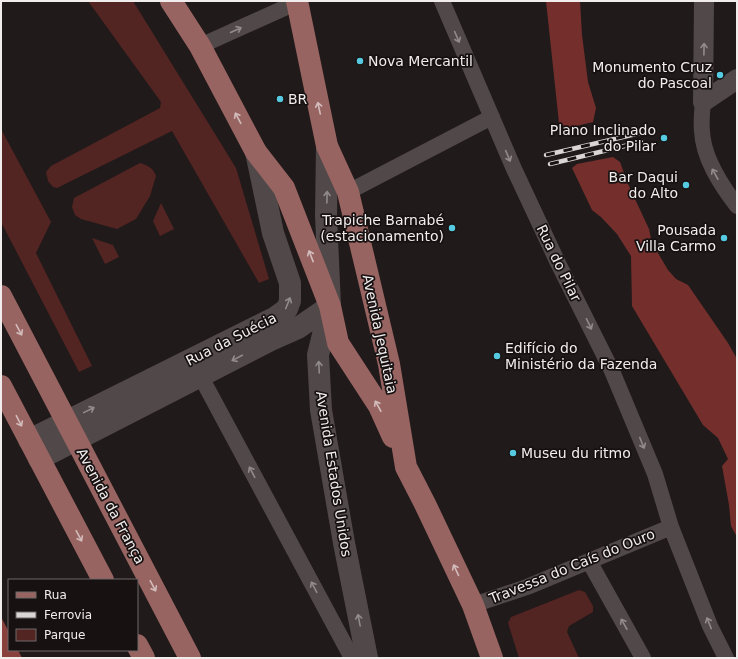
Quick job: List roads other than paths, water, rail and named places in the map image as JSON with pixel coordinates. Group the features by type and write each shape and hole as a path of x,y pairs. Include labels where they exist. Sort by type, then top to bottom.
{"main road":[{"path":"171,1 200,46 256,152 284,188 330,306 338,343 379,406 406,466"},
{"name":"Avenida Jequitaia","path":"298,1 328,146 348,192 389,364 406,466 473,605 492,658"},
{"name":"Avenida Estados Unidos","path":"328,146 326,215 330,306 318,355 321,410 344,543 367,658"},
{"name":"Rua da Suécia","path":"71,431 276,317 287,309 290,301 290,283 273,233 256,152"},
{"name":"Avenida da França","path":"1,296 190,658"},
{"name":"Rua da Suécia","path":"29,440 71,431 201,377 271,340 298,328 330,306"},
{"path":"1,386 102,579"},
{"name":"Avenida da França","path":"39,460 71,431"},
{"path":"138,647 144,658"}],"street":[{"path":"200,46 298,1"},
{"name":"Rua do Pilar","path":"442,1 514,169 612,371 655,474 672,527 710,626 726,658"},
{"path":"704,1 702,131 705,149 711,166 737,206"},
{"path":"703,102 737,79"},
{"path":"348,192 492,117"},
{"path":"201,377 352,658"},
{"name":"Travessa do Caís do Ouro","path":"473,605 527,587 672,527"},
{"path":"589,561 643,658"}],"railway":[{"path":"546,155 640,133"},
{"path":"550,164 641,142"}],"place":[{"name":"Nova Mercantil","path":"360,61"},
{"name":"Monumento Cruz do Pascoal","path":"720,75"},
{"name":"BR","path":"280,99"},
{"name":"Plano Inclinado do Pilar","path":"664,138"},
{"name":"Bar Daqui do Alto","path":"686,185"},
{"name":"Trapiche Barnabé (estacionamento)","path":"452,228"},
{"name":"Pousada Villa Carmo","path":"724,238"},
{"name":"Edifício do Ministério da Fazenda","path":"497,356"},
{"name":"Museu du ritmo","path":"513,453"}]}
